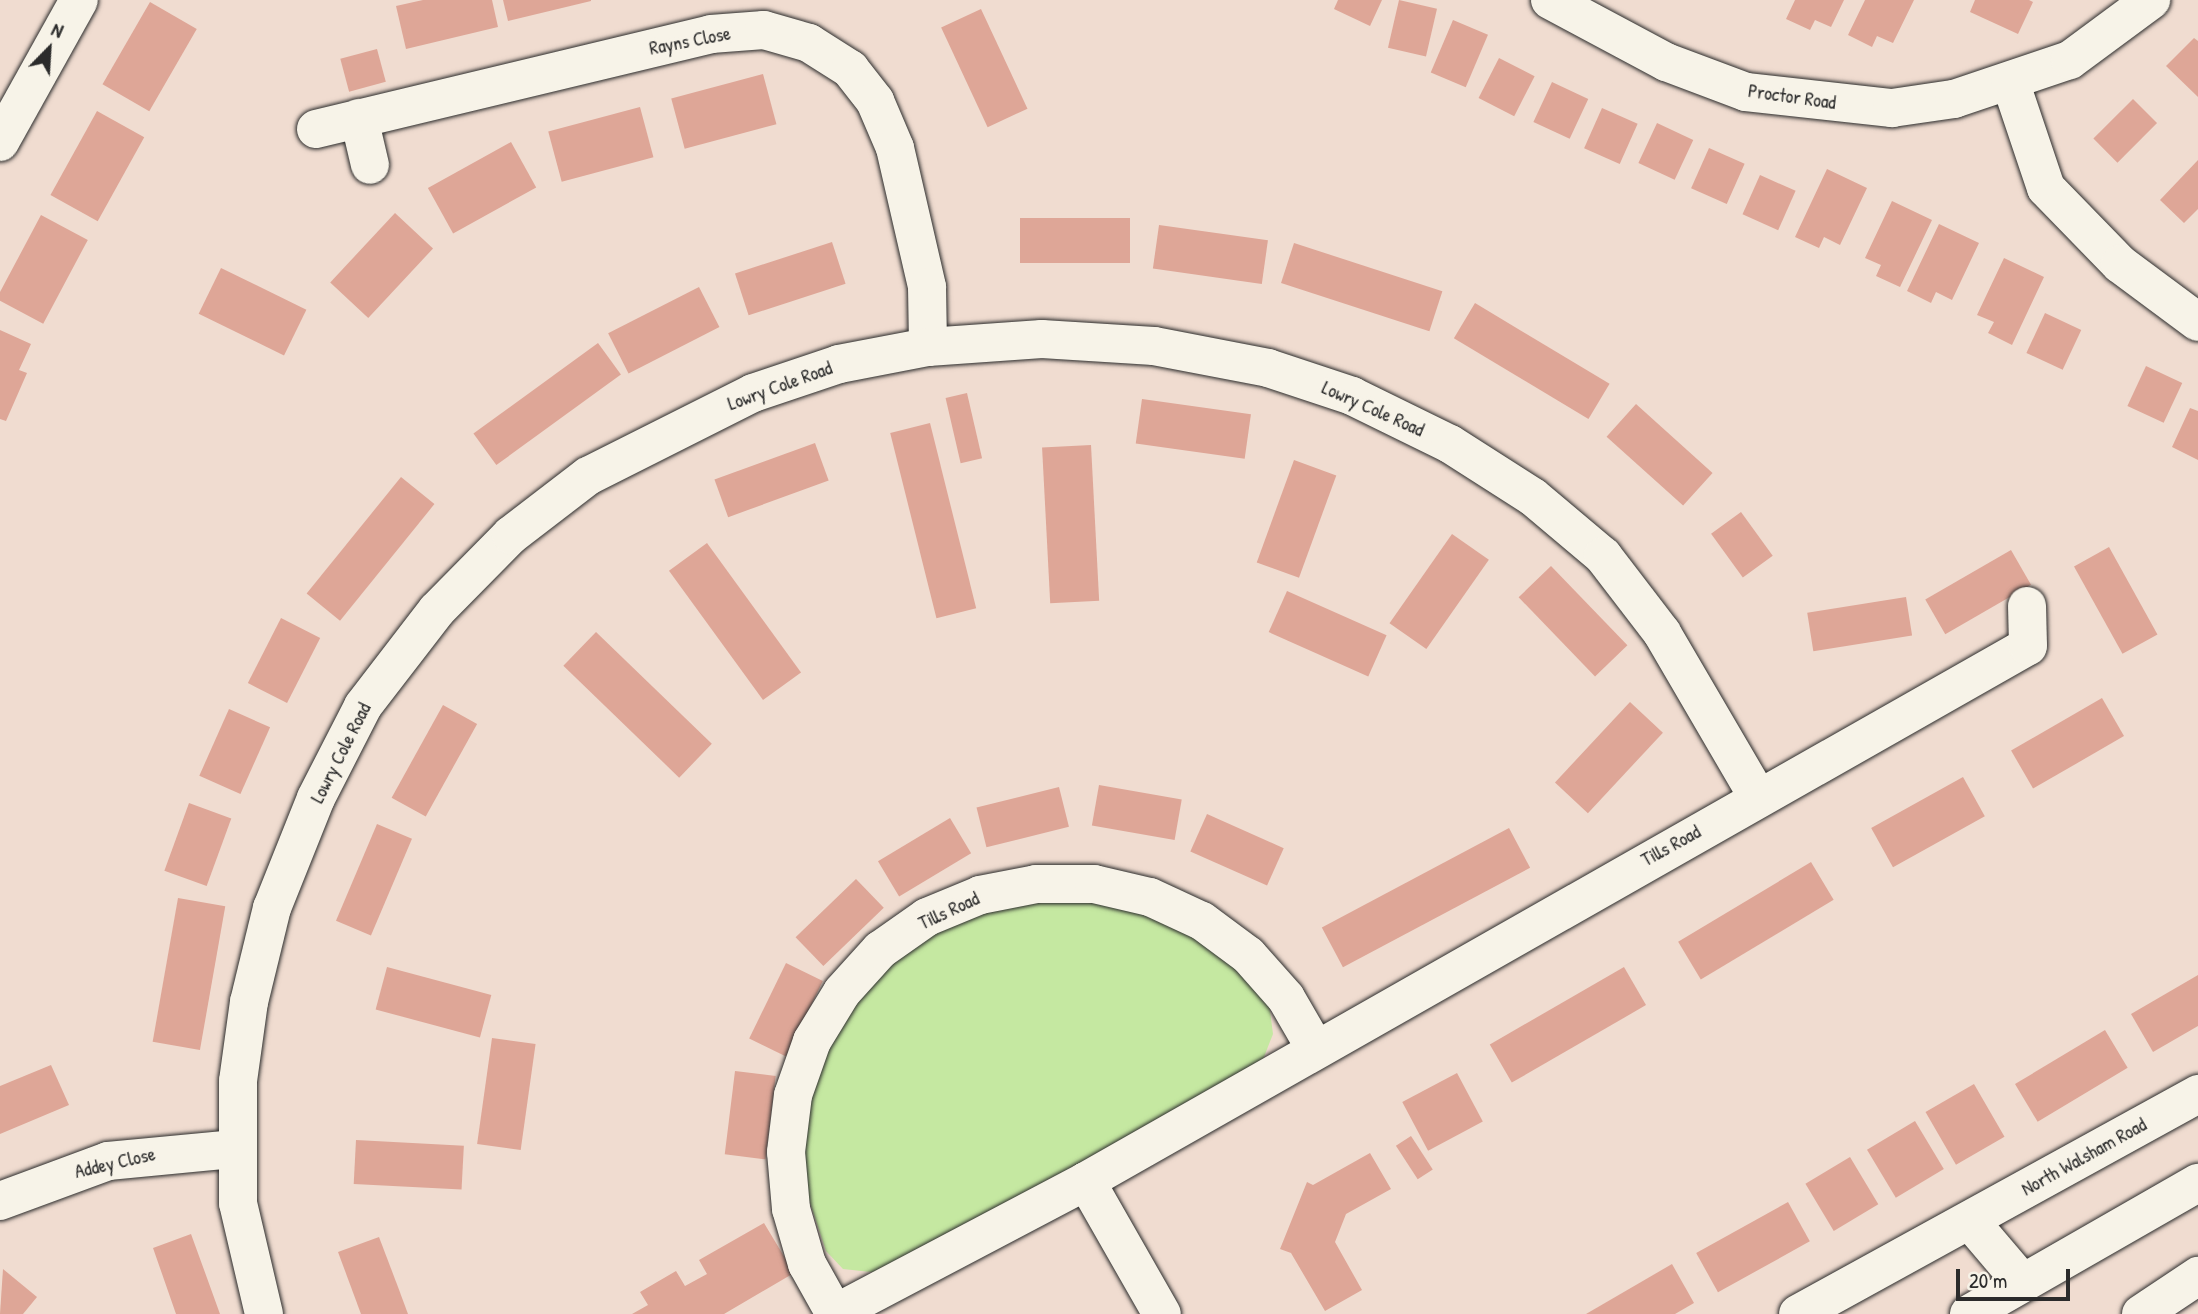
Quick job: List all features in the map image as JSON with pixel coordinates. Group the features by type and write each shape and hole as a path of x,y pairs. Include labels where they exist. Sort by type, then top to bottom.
{"street":[{"path":"0,142 79,0"},
{"name":"Proctor Road","path":"1550,0 1666,62 1746,92 1798,102 1892,108 1954,99 2070,60 2144,2"},
{"name":"Rayns Close","path":"316,129 711,33 764,30 809,43 850,69 875,101 895,148 927,287 928,347"},
{"path":"2010,81 2046,188 2120,264 2198,322"},
{"path":"359,118 370,164"},
{"name":"Lowry Cole Road","path":"264,1314 238,1203 235,1149 249,1002 272,908 316,799 363,706 437,610 511,535 588,476 664,434 765,388 839,364 928,347 1042,340 1154,346 1268,368 1340,392 1450,444 1533,497 1602,556 1662,633 1758,797"},
{"name":"Tills Road","path":"1315,1048 1286,998 1248,955 1202,921 1150,897 1094,884 1036,884 980,895 928,917 880,950 842,992 812,1041 793,1095 786,1152 790,1209 807,1264 834,1314 1086,1181 1758,797 2039,654 2027,606"},
{"name":"North Walsham Road","path":"1798,1314 2198,1094"},
{"name":"Addey Close","path":"0,1201 108,1161 235,1149"},
{"path":"1086,1181 1162,1314"},
{"path":"1969,1314 2021,1280 2198,1183"},
{"path":"1970,1221 2021,1280"},
{"path":"2141,1314 2198,1276"}],"green space":[{"path":"1033,899 1130,903 1196,933 1242,966 1269,1003 1273,1034 1262,1062 889,1274 843,1269 826,1251 809,1200 804,1148 810,1096 827,1046 854,1000 889,961 933,931 981,910"}],"building":[{"path":"423,0 492,0 498,27 406,49 396,6"},
{"path":"503,0 591,0 591,1 508,21"},
{"path":"1338,0 1382,0 1370,26 1334,9"},
{"path":"1399,0 1437,9 1426,57 1388,48"},
{"path":"1795,0 1844,0 1831,27 1815,20 1810,30 1786,19"},
{"path":"1865,0 1914,0 1893,43 1877,36 1872,47 1848,35"},
{"path":"1975,0 2033,2 2018,34 1970,12"},
{"path":"150,2 197,29 149,111 102,84"},
{"path":"981,9 1027,109 988,127 941,28"},
{"path":"1453,20 1488,35 1466,87 1431,72"},
{"path":"2194,38 2198,41 2198,97 2166,66"},
{"path":"377,49 386,82 349,92 340,59"},
{"path":"1499,58 1535,76 1514,116 1479,98"},
{"path":"763,74 776,124 685,149 671,99"},
{"path":"1552,82 1588,99 1570,139 1533,122"},
{"path":"2133,99 2157,123 2117,163 2093,139"},
{"path":"640,107 653,157 562,182 548,132"},
{"path":"1602,108 1638,124 1620,164 1584,148"},
{"path":"97,111 144,137 98,221 50,195"},
{"path":"1657,123 1693,140 1675,180 1638,163"},
{"path":"511,142 536,187 453,234 428,188"},
{"path":"1709,148 1745,164 1727,204 1691,188"},
{"path":"2198,160 2198,209 2184,223 2160,200"},
{"path":"1827,169 1867,188 1840,245 1824,237 1819,248 1795,237"},
{"path":"1760,175 1796,191 1778,230 1743,214"},
{"path":"1892,201 1932,220 1900,287 1876,276 1881,265 1865,258"},
{"path":"395,213 433,248 368,318 330,282"},
{"path":"41,215 88,240 43,324 0,301 0,292"},
{"path":"1020,218 1130,218 1130,263 1020,263"},
{"path":"1939,224 1979,243 1952,300 1936,292 1931,303 1907,291"},
{"path":"1159,225 1268,240 1262,284 1153,269"},
{"path":"832,242 846,284 749,315 735,274"},
{"path":"1294,243 1442,291 1429,331 1281,283"},
{"path":"2004,258 2044,277 2012,345 1988,333 1994,322 1977,315"},
{"path":"221,268 306,310 284,355 199,314"},
{"path":"699,287 719,327 629,373 608,333"},
{"path":"1475,303 1610,384 1588,419 1454,338"},
{"path":"2045,313 2081,330 2063,370 2026,353"},
{"path":"0,330 31,344 19,370 27,373 6,421 0,419"},
{"path":"598,343 621,375 496,465 473,434"},
{"path":"2146,366 2182,383 2164,423 2127,406"},
{"path":"967,393 982,458 961,463 946,398"},
{"path":"1142,399 1251,414 1245,459 1136,444"},
{"path":"1636,404 1713,473 1683,506 1607,437"},
{"path":"2190,408 2198,411 2198,460 2172,447"},
{"path":"930,423 976,608 936,618 890,433"},
{"path":"815,443 829,481 728,517 714,480"},
{"path":"1091,445 1099,601 1050,603 1042,448"},
{"path":"1294,460 1336,475 1299,578 1257,562"},
{"path":"401,477 434,504 340,621 307,594"},
{"path":"1741,512 1773,556 1743,577 1711,534"},
{"path":"1452,534 1489,560 1426,649 1389,623"},
{"path":"707,543 801,672 763,700 669,571"},
{"path":"2109,547 2157,634 2122,654 2074,566"},
{"path":"2011,550 2031,585 1945,634 1925,600"},
{"path":"1551,566 1627,645 1595,676 1519,597"},
{"path":"1287,591 1387,635 1368,676 1269,632"},
{"path":"1906,597 1912,636 1813,651 1807,613"},
{"path":"281,618 320,638 287,703 248,683"},
{"path":"596,632 712,744 679,778 563,666"},
{"path":"2102,698 2124,736 2033,789 2011,751"},
{"path":"1630,702 1663,733 1588,813 1555,782"},
{"path":"443,705 477,724 426,817 392,798"},
{"path":"229,709 270,727 240,794 199,776"},
{"path":"1963,777 1985,816 1893,867 1871,828"},
{"path":"1099,785 1182,800 1175,840 1092,825"},
{"path":"1059,787 1069,827 986,847 977,808"},
{"path":"189,803 231,818 207,886 164,871"},
{"path":"1207,814 1284,848 1267,886 1190,851"},
{"path":"950,818 971,853 899,896 878,861"},
{"path":"377,824 412,839 371,936 336,921"},
{"path":"1509,828 1530,868 1343,967 1322,928"},
{"path":"1811,862 1834,900 1701,980 1678,942"},
{"path":"856,879 884,908 823,966 796,937"},
{"path":"178,898 225,906 200,1050 153,1042"},
{"path":"786,963 823,981 786,1056 749,1038"},
{"path":"387,967 491,995 480,1037 376,1010"},
{"path":"1624,967 1646,1005 1512,1083 1490,1044"},
{"path":"2198,975 2198,1026 2153,1052 2131,1014"},
{"path":"2105,1030 2128,1068 2038,1122 2015,1084"},
{"path":"492,1038 536,1044 521,1150 477,1144"},
{"path":"51,1065 69,1105 0,1134 0,1086"},
{"path":"735,1071 776,1076 765,1159 725,1154"},
{"path":"1457,1073 1483,1122 1428,1151 1402,1102"},
{"path":"1974,1084 2004,1137 1956,1165 1926,1112"},
{"path":"1915,1121 1944,1169 1896,1198 1867,1150"},
{"path":"1411,1136 1433,1170 1418,1179 1396,1146"},
{"path":"356,1140 464,1146 462,1190 354,1184"},
{"path":"1370,1153 1391,1189 1346,1214 1335,1242 1362,1290 1325,1311 1291,1253 1280,1249 1307,1182 1313,1185"},
{"path":"1850,1157 1878,1204 1834,1231 1805,1184"},
{"path":"1788,1202 1810,1241 1718,1292 1696,1253"},
{"path":"764,1223 794,1273 724,1314 632,1314 648,1305 640,1292 676,1271 685,1286 707,1274 699,1260"},
{"path":"191,1234 220,1314 176,1314 153,1248"},
{"path":"379,1237 408,1314 361,1314 338,1252"},
{"path":"1672,1264 1694,1303 1675,1314 1586,1314"},
{"path":"3,1269 37,1297 23,1314 0,1314"}]}
